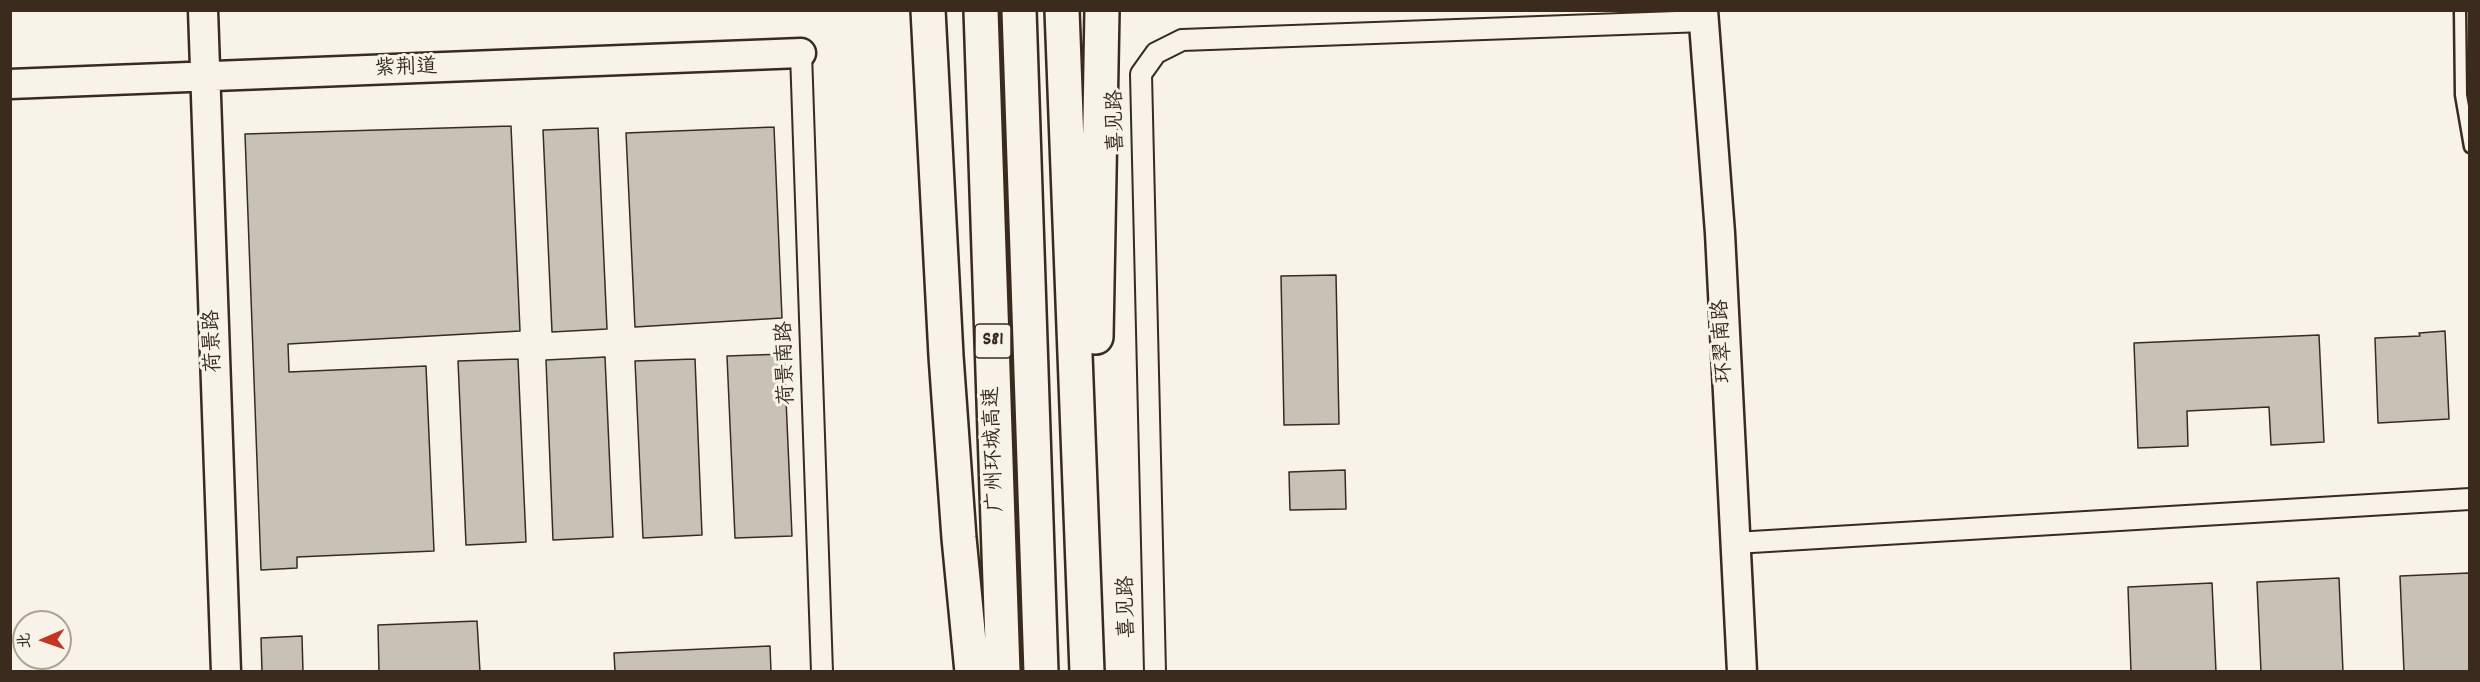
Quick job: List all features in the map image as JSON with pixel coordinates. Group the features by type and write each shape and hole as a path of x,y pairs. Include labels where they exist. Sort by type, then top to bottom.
{"highway":[{"path":"910,10 927,101 937,199"},
{"path":"928,10 937,199 957,516 972,672"},
{"name":"广州环城高速","path":"981,10 1003,672"},
{"name":"广州环城高速","path":"1019,10 1041,672"},
{"path":"1062,10 1087,672"},
{"path":"1093,672 1097,201 1102,10"}],"street":[{"name":"荷景路","path":"203,10 226,672"},
{"name":"环翠南路","path":"1703,16 1720,233 1742,672"},
{"name":"喜见路","path":"1155,672 1141,74 1156,53 1182,40 1703,16"},
{"name":"紫荆道","path":"10,84 801,53"},
{"name":"荷景南路","path":"801,53 822,672"},
{"path":"1736,543 2469,499"}],"lane":[{"path":"2460,10 2461,95 2469,147"}],"building":[{"path":"511,126 520,331 288,344 289,372 426,366 434,551 297,557 297,568 261,570 245,134"},
{"path":"774,127 782,318 635,327 626,133"},
{"path":"598,128 607,329 552,332 543,130"},
{"path":"1336,275 1339,424 1284,425 1281,276"},
{"path":"2445,331 2449,419 2378,423 2375,338 2420,336 2419,333"},
{"path":"2319,335 2324,442 2271,445 2269,407 2187,411 2188,446 2138,448 2134,343"},
{"path":"784,354 792,536 735,538 727,356"},
{"path":"605,357 613,537 553,540 546,360"},
{"path":"518,359 526,542 466,545 458,361"},
{"path":"695,359 702,535 643,538 635,361"},
{"path":"1345,470 1346,509 1290,510 1289,472"},
{"path":"2469,573 2469,672 2404,672 2400,576"},
{"path":"2339,578 2343,672 2261,672 2257,582"},
{"path":"2212,583 2216,672 2131,672 2128,587"},
{"path":"477,621 480,672 379,672 378,625"},
{"path":"302,636 303,672 262,672 261,638"},
{"path":"770,646 771,672 615,672 614,653"}]}
